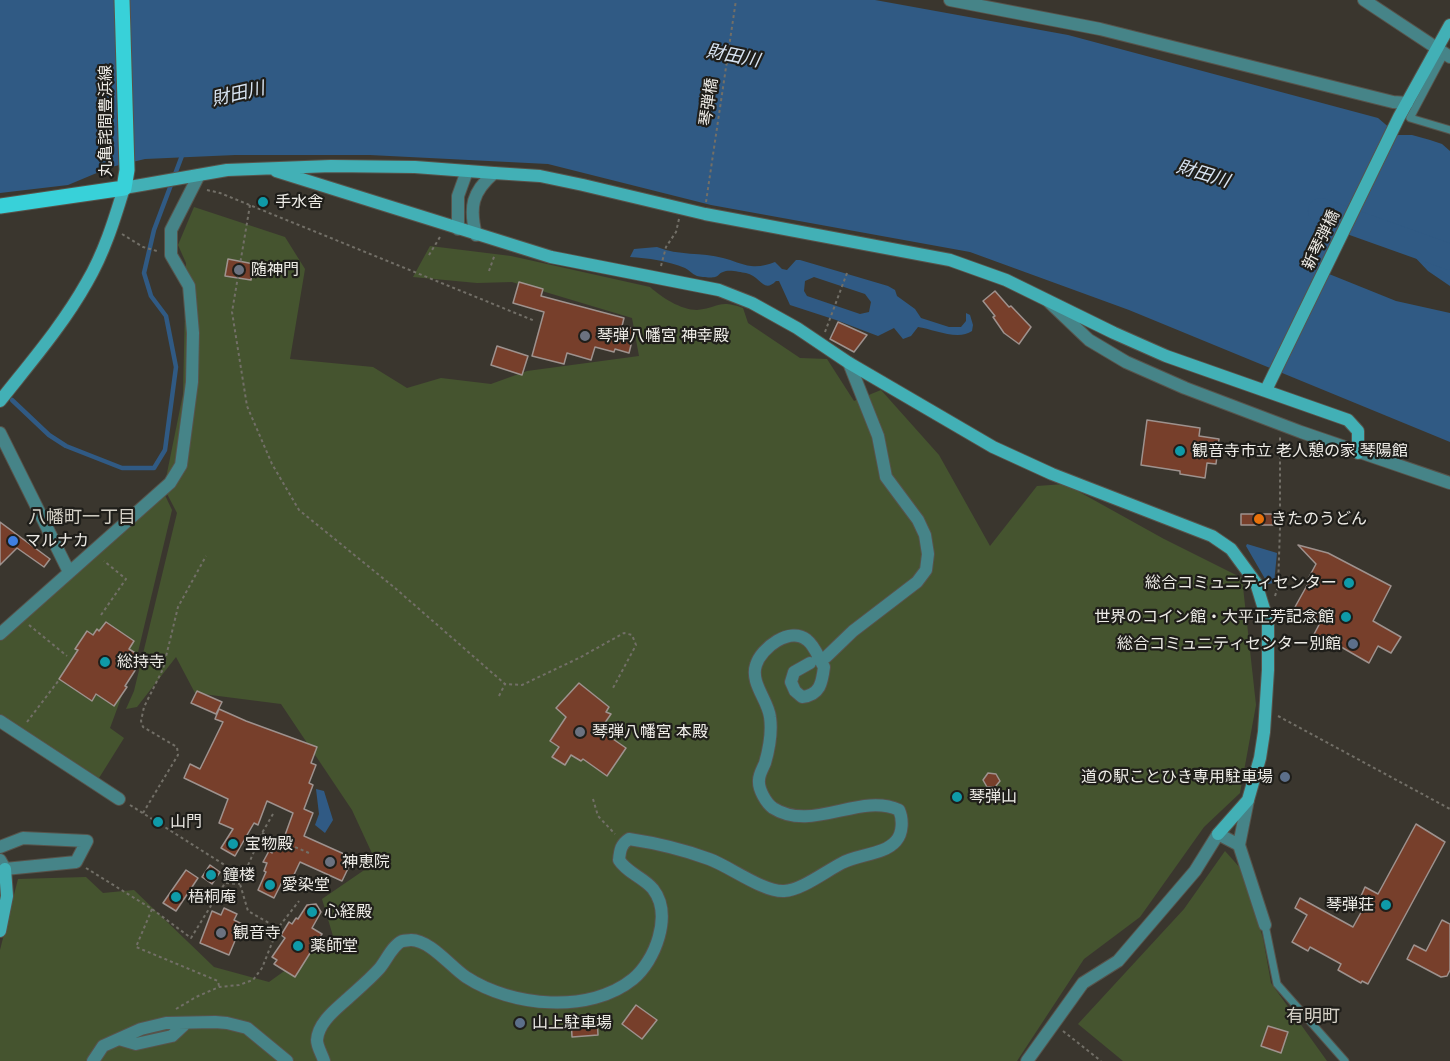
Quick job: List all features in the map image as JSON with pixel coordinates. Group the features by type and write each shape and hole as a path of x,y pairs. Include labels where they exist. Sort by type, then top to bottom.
{"main road":[{"name":"丸亀詫間豊浜線","path":"0,206 124,188 127,170 122,0"}],"street":[{"path":"950,0 1101,28 1393,102 1407,103"},
{"path":"1364,0 1443,54"},
{"name":"新琴弾橋","path":"1266,390 1399,117 1443,54 1450,25"},
{"path":"0,401 87,283 112,228 124,188 156,183 189,182 199,175 266,168 332,165 415,167 540,176 583,184 681,209 951,260 1006,280 1113,333 1166,356 1348,420 1358,430 1358,453"},
{"path":"266,168 551,257 719,290 752,303 993,447 1052,474 1212,536 1231,549 1256,583 1268,622 1268,670 1260,758 1248,800 1239,845 1265,926"},
{"path":"458,229 458,196 467,171"},
{"path":"476,235 472,206 483,183 494,173"},
{"path":"0,634 170,483 181,465 192,382 193,333 189,286 171,255 171,230 189,182"},
{"path":"1046,299 1089,340 1126,362 1185,388 1280,424 1358,453 1450,483"},
{"path":"826,657 853,631 917,582 926,570 928,554 925,535 918,520 886,477 878,436 849,363"},
{"path":"0,433 69,572"},
{"path":"324,1061 317,1040 322,1026 377,970 401,941 410,939 423,942 467,978 507,996 569,1003 604,996 623,987 637,976 649,961 656,946 661,910 653,890 627,870 619,860 620,848 629,839 665,844 711,860 758,884 785,891 795,888 842,862 888,848 900,834 902,817 899,810 893,807 872,806 804,816 790,814 773,807 763,797 758,781 765,761 770,715 755,678 755,666 762,652 782,638 796,636 807,640 824,667 819,689 811,696 802,697 795,692 791,682 794,672 810,663"},
{"path":"0,721 119,799"},
{"path":"1027,1061 1083,983 1118,961 1195,871 1218,834 1248,800"},
{"path":"1218,834 1239,845"},
{"path":"0,847 23,838 87,841 76,862 2,864 7,896 0,931"},
{"path":"93,1061 103,1046 141,1029 166,1023 227,1023 247,1028 287,1061"},
{"path":"119,1039 136,1044 172,1036 186,1023"}],"lane":[{"path":"1443,54 1410,118 1450,130"},
{"path":"1265,926 1277,984 1345,1061"}],"path":[{"name":"琴弾橋","path":"705,207 736,0"},
{"path":"189,182 535,321"},
{"path":"250,205 232,312 247,406 272,464 299,510 395,588 505,684 522,685 579,658 624,633 632,635 636,645 613,688"},
{"path":"661,266 666,247 676,232 681,209"},
{"path":"112,228 143,246 162,253"},
{"path":"429,255 441,237"},
{"path":"489,271 494,256"},
{"path":"830,320 846,273"},
{"path":"1268,622 1278,586 1280,424"},
{"path":"94,549 105,562 126,579 100,615"},
{"path":"206,556 178,607 163,669 144,706 141,721 143,727 177,747 178,755 143,813 242,876"},
{"path":"20,617 67,656"},
{"path":"18,734 59,680"},
{"path":"499,696 505,684"},
{"path":"1265,709 1450,809"},
{"path":"593,799 598,816 614,833 629,839"},
{"path":"273,814 262,833 240,884 249,910 278,928"},
{"path":"262,833 309,853"},
{"path":"76,862 152,909 191,938 225,883 240,884"},
{"path":"166,1023 168,1016 174,1010 196,997 219,987 239,985 253,980 262,968 278,928 299,901"},
{"path":"152,909 136,947 218,981 219,987"},
{"path":"1054,1025 1101,1061"}],"green space":[{"path":"194,207 285,237 305,269 290,359 373,367 407,388 441,378 491,384 527,371 639,356 632,318 512,282 477,283 413,277 430,246 511,256 650,287 684,308 697,310 723,304 735,305 743,308 748,323 800,358 827,359 854,401 881,390 939,455 990,546 1037,486 1065,484 1164,539 1242,578 1256,705 1240,793 1204,827 1140,917 1084,959 1017,1061 0,1061 0,950 18,879 86,877 103,893 134,890 214,967 269,982 333,936 322,899 376,862 352,810 281,704 195,693 176,657 137,707 126,709 134,691 177,513 164,488 183,394 186,263 178,245"},
{"path":"163,491 172,510 138,652 110,728 124,738 99,778 0,715 0,640"},
{"path":"1225,851 1242,870 1263,938 1271,983 1327,1061 1123,1061 1078,1024 1184,909"}],"water":[{"path":"0,0 875,0 1068,35 1378,118 1398,135 1412,135 1430,140 1442,144 1450,151 1450,286 1428,271 1394,235 1358,216 1329,274 1396,301 1450,313 1450,442 1129,310 970,252 711,205 548,164 370,155 235,155 145,159 111,167 68,185 0,193"},
{"path":"657,247 673,252 715,256 751,266 763,266 775,262 782,269 787,270 796,260 800,260 888,286 915,309 921,318 949,327 961,327 966,321 966,313 970,315 972,331 953,335 918,327 911,336 903,339 894,328 878,336 790,305 779,281 768,286 751,275 731,271 725,271 716,277 697,276 672,263 630,257 634,249","holes":["814,277 865,294 871,302 869,312 860,314 807,296 804,291 805,281"]},
{"path":"1247,544 1277,553 1274,583 1268,584 1246,546"},
{"path":"316,789 324,791 333,820 325,833 315,825 319,814"}],"building":[{"name":"随神門","path":"228,259 254,264 251,280 225,276"},
{"name":"琴弾八幡宮 神幸殿","path":"519,282 543,289 541,296 624,318 622,326 635,329 629,353 595,347 591,360 567,353 564,364 532,356 544,312 513,303"},
{"path":"995,291 1031,327 1019,344 1004,333 993,317 995,316 983,301"},
{"path":"838,322 867,335 854,352 830,339"},
{"path":"497,346 528,356 522,375 491,365"},
{"name":"観音寺市立 老人憩の家 琴陽館","path":"1147,420 1200,428 1199,436 1219,439 1216,464 1207,463 1205,478 1180,474 1180,471 1141,465"},
{"name":"きたのうどん","path":"1241,514 1276,514 1276,525 1241,525"},
{"name":"マルナカ","path":"0,522 50,559 44,567 17,548 0,565"},
{"path":"1298,545 1328,553 1391,586 1373,621 1401,637 1391,653 1378,646 1369,663 1329,640 1324,648 1311,640 1321,621 1295,607 1316,564"},
{"name":"総持寺","path":"106,622 134,641 129,649 143,658 114,706 96,694 92,701 59,679 87,631 93,635"},
{"path":"579,683 609,707 606,712 611,714 600,730 626,748 607,776 583,759 581,761 571,755 565,765 552,757 559,747 550,741 566,717 556,708"},
{"path":"197,691 222,702 216,714 191,703"},
{"path":"219,709 317,747 311,763 316,765 309,783 313,785 304,809 313,813 304,836 353,858 342,881 300,862 292,879 289,877 286,882 283,880 274,898 258,890 266,872 264,871 267,863 263,862 269,851 272,853 275,847 280,849 293,813 267,801 258,825 254,823 235,856 221,848 233,829 219,823 228,799 184,778 190,764 200,769 223,722 215,719"},
{"path":"988,773 996,774 1000,781 995,787 987,787 983,780"},
{"name":"琴弾荘","path":"1416,824 1445,842 1368,984 1362,981 1361,983 1338,970 1341,964 1310,947 1308,951 1292,942 1307,915 1295,908 1300,898 1353,927 1364,907 1358,903 1365,887 1378,894"},
{"name":"鐘楼","path":"210,865 220,872 212,884 202,877"},
{"path":"186,870 198,878 176,911 163,903"},
{"name":"薬師堂","path":"316,904 321,912 312,928 322,934 295,977 274,964 277,960 272,957 285,938 281,935 289,922 292,924 296,918 298,919 307,905"},
{"name":"観音寺","path":"224,908 237,914 234,920 242,924 229,955 200,943 212,911 221,915"},
{"path":"1442,920 1450,924 1450,970 1447,976 1441,977 1407,959 1414,945 1426,951"},
{"path":"636,1005 657,1020 642,1039 622,1024"},
{"path":"597,1016 598,1035 572,1037 571,1018"},
{"path":"1268,1026 1288,1032 1281,1053 1261,1046"}],"waterway":[{"path":"12,400 49,435 66,446 122,468 154,468 165,450 176,367 166,316 151,296 144,273 154,230 183,153"},
{"name":"財田川","path":"1321,211 1450,257"}],"place":[{"name":"手水舎","path":"263,202"},
{"name":"随神門","path":"239,270"},
{"name":"琴弾八幡宮 神幸殿","path":"585,336"},
{"name":"観音寺市立 老人憩の家 琴陽館","path":"1180,451"},
{"name":"きたのうどん","path":"1259,519"},
{"name":"マルナカ","path":"13,541"},
{"name":"総合コミュニティセンター","path":"1349,583"},
{"name":"世界のコイン館・大平正芳記念館","path":"1346,617"},
{"name":"総合コミュニティセンター別館","path":"1353,644"},
{"name":"総持寺","path":"105,662"},
{"name":"琴弾八幡宮 本殿","path":"580,732"},
{"name":"道の駅ことひき専用駐車場","path":"1285,777"},
{"name":"琴弾山","path":"957,797"},
{"name":"山門","path":"158,822"},
{"name":"宝物殿","path":"233,844"},
{"name":"神恵院","path":"330,862"},
{"name":"鐘楼","path":"211,875"},
{"name":"愛染堂","path":"270,885"},
{"name":"梧桐庵","path":"176,897"},
{"name":"琴弾荘","path":"1386,905"},
{"name":"心経殿","path":"312,912"},
{"name":"観音寺","path":"221,933"},
{"name":"薬師堂","path":"298,946"},
{"name":"山上駐車場","path":"520,1023"}],"district":[{"name":"八幡町一丁目","path":"82,517"},
{"name":"有明町","path":"1313,1016"}]}
